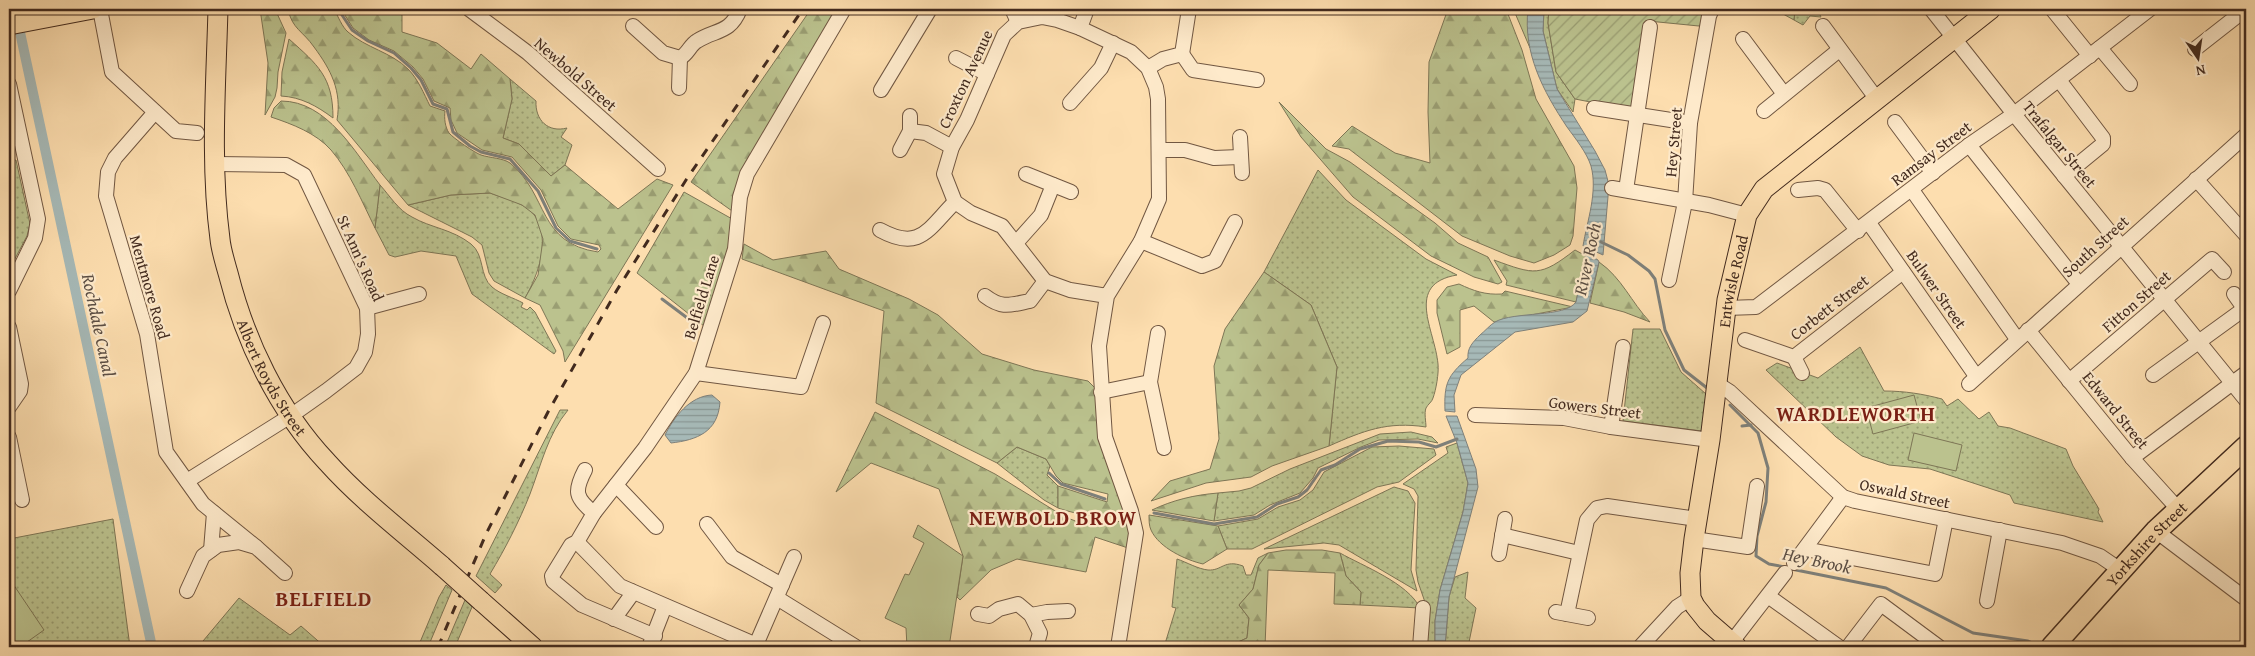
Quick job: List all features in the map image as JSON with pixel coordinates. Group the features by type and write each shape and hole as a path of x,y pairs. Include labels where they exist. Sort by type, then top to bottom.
{"highway":[{"name":"Yorkshire Street","path":"2052,647 2156,531 2245,452"}],"main road":[{"path":"18,23 93,9"},
{"name":"Albert Royds Street","path":"218,9 216,164 220,240 233,291 258,360 292,415 327,462 365,499 481,601 528,646"},
{"name":"Entwisle Road","path":"1691,598 1690,574 1694,539 1710,440 1726,308 1747,214 1764,189 1876,98 1991,9"},
{"path":"1691,598 1707,621 1734,645"}],"street":[{"path":"100,9 112,72 176,131 197,134"},
{"name":"Newbold Street","path":"468,9 528,53 658,169"},
{"path":"679,88 680,58 695,41 722,31 732,24 740,9"},
{"name":"Belfield Lane","path":"614,619 582,605 553,581 552,576 571,545 577,542 594,514 645,448 696,373 735,249 740,197 746,174 844,9"},
{"path":"830,33 847,20 855,9"},
{"path":"882,90 930,9"},
{"path":"1012,9 1018,22 1042,17 1080,28 1131,52 1148,68 1156,86 1158,99 1159,199 1141,241 1108,296 1098,346 1105,437 1133,517 1136,533 1118,647"},
{"path":"1080,28 1087,9"},
{"path":"1189,9 1182,54 1193,70 1257,80"},
{"name":"Hey Street","path":"1669,280 1685,202 1690,123 1709,16 1712,9"},
{"name":"Trafalgar Street","path":"1931,9 2245,398"},
{"path":"2052,9 2130,84"},
{"name":"Ramsay Street","path":"1726,308 1756,307 1864,227 1969,144 2014,114 2059,80 2150,9"},
{"path":"2195,49 2246,9"},
{"name":"Croxton Avenue","path":"955,202 944,174 952,147 967,120 1004,35 1018,22"},
{"path":"633,26 662,53 680,58"},
{"path":"1823,26 1876,98"},
{"path":"1650,27 1636,115 1619,189 1709,205 1747,214"},
{"path":"1743,39 1784,94"},
{"path":"1070,103 1102,68 1113,43"},
{"path":"1764,111 1839,50"},
{"path":"1148,68 1163,59 1182,54"},
{"path":"956,58 987,74"},
{"path":"2059,80 2103,138 2102,144 2064,176"},
{"path":"9,84 38,219 35,238 9,291"},
{"path":"1594,108 1690,123"},
{"name":"Mentmore Road","path":"155,112 115,158 108,172 106,196 147,334 166,452 204,504 284,572"},
{"path":"900,150 910,131 910,116"},
{"path":"1895,122 1933,173"},
{"path":"910,131 926,134 952,147"},
{"name":"South Street","path":"1972,380 2246,135"},
{"path":"1240,137 1242,173"},
{"path":"1969,144 2078,284"},
{"path":"1159,150 1185,150 1214,158 1240,157"},
{"name":"St Ann's Road","path":"188,481 292,415 356,368 365,352 368,334 367,308 304,175 286,165 216,164"},
{"path":"1026,174 1071,192"},
{"path":"2196,180 2246,235"},
{"path":"1016,243 1042,215 1053,185"},
{"name":"Bulwer Street","path":"1798,190 1818,188 1825,190 1864,227 1903,272 1972,380"},
{"path":"1912,190 2017,339"},
{"path":"880,230 894,238 920,237 955,202 971,213 1002,226 1045,281 1070,290 1108,296"},
{"path":"1141,241 1202,266 1215,261 1235,222"},
{"name":"Fitton Street","path":"2070,381 2212,259 2224,272"},
{"name":"Corbett Street","path":"1745,340 1794,357 1903,272"},
{"path":"985,296 996,304 1011,305 1030,301 1045,281"},
{"path":"367,308 419,294"},
{"path":"2152,375 2169,371 2198,341 2245,310 2234,294"},
{"path":"696,373 801,387 823,323"},
{"path":"9,327 21,384 20,391 9,406"},
{"name":"Edward Street","path":"2028,330 2132,458 2179,510"},
{"path":"1158,333 1150,382 1164,448"},
{"path":"1611,427 1623,346"},
{"path":"1794,357 1802,372"},
{"path":"2132,458 2246,372"},
{"path":"1101,392 1150,382"},
{"name":"Oswald Street","path":"1716,383 1730,392 1843,497 2071,546 2100,556 2122,571"},
{"name":"Gowers Street","path":"1475,415 1564,418 1611,427 1710,440"},
{"path":"9,437 22,500"},
{"path":"585,470 577,485 578,496 583,505 594,514"},
{"path":"616,485 656,527"},
{"path":"1694,539 1748,547 1757,486"},
{"path":"1734,645 1768,596 1843,497"},
{"path":"1588,618 1561,613 1587,520 1597,508 1607,506 1697,519"},
{"path":"211,550 214,513"},
{"path":"1499,554 1505,519"},
{"path":"1805,549 1935,574 1946,519"},
{"path":"707,524 732,557 856,647"},
{"path":"1986,601 2000,530"},
{"path":"2156,531 2246,599"},
{"path":"1502,535 1579,553"},
{"path":"187,591 203,556 218,545 239,542 256,547"},
{"path":"577,542 620,586 758,647 794,557"},
{"path":"632,591 630,597 614,619 652,641 665,606"},
{"path":"1768,596 1839,647"},
{"path":"1643,646 1677,607 1691,598"},
{"path":"978,614 989,616 999,609 1018,604 1031,615 1040,633 1036,647"},
{"path":"1848,647 1881,604 1939,647"},
{"path":"1420,647 1423,608"},
{"path":"1031,615 1068,611"}],"green space":[{"path":"260,9 275,9 286,33 275,97 265,115 268,63"},
{"path":"288,9 334,9 348,32 401,63 415,77 430,106 445,111 445,122 449,133 478,154 510,163 532,189 554,228 564,239 578,247 598,252 601,249 599,245 571,239 558,226 541,190 512,157 482,150 457,133 451,120 450,108 434,101 423,79 413,67 394,51 369,40 353,28 341,9 355,9 365,14 370,11 383,9 402,15 402,32 437,43 471,69 481,54 510,79 512,99 503,138 519,144 551,176 565,165 618,209 657,179 673,185 565,362 563,351 540,305 525,298 538,275 543,239 535,215 522,205 490,193 451,195 408,205 337,120 338,100 334,81 314,47 295,26"},
{"path":"811,9 838,9 752,157 735,213 691,182"},
{"path":"1448,9 1506,9 1522,50 1536,99 1574,166 1577,188 1573,236 1570,245 1554,255 1534,263 1510,256 1462,236 1349,149 1332,146 1352,126 1395,153 1430,163 1429,62"},
{"path":"1514,9 1528,9 1530,48 1515,13"},
{"path":"1544,9 1549,9 1548,23 1556,72 1575,99 1573,112 1557,89 1543,31"},
{"path":"1549,9 1714,9 1709,27 1648,21 1632,110 1575,99 1556,72 1548,23"},
{"path":"1774,9 1795,9 1794,20"},
{"path":"1795,9 1817,9 1821,17 1810,16 1803,25 1794,20"},
{"path":"289,39 322,73 330,92 333,118 308,103 295,98 281,96 282,72"},
{"path":"510,79 536,101 538,114 544,124 554,129 567,128 561,137 572,145 565,165 551,176 519,144 503,138 512,99"},
{"path":"281,101 297,103 312,109 326,119 350,144 380,185 375,228 350,177 331,150 311,134 271,117 274,108"},
{"path":"1279,102 1326,149 1350,162 1435,223 1458,243 1488,257 1502,282 1498,284 1474,277 1431,256 1353,197 1301,137"},
{"path":"16,160 30,224 27,236 9,270 9,161"},
{"path":"1318,170 1346,200 1426,259 1457,275 1441,280 1431,288 1427,298 1426,310 1438,368 1434,395 1425,410 1426,427 1412,425 1387,426 1364,432 1329,446 1337,367 1311,305 1264,272"},
{"path":"380,185 398,207 407,214 419,221 456,235 471,244 478,254 485,277 492,287 523,303 521,307 527,310 530,307 535,312 556,351 554,354 472,294 456,256 421,251 395,257 389,255 375,228"},
{"path":"684,192 734,220 731,249 704,326 637,273"},
{"path":"490,193 531,211 540,226 542,236 541,258 525,298 494,281 489,273 482,245 472,237 408,205 451,195"},
{"path":"744,244 773,260 826,251 839,269 909,299 938,315 982,354 1034,370 1088,381 1097,390 1098,430 1125,514 1091,516 1058,508 1058,486 1107,502 1108,494 1063,483 1056,476 1046,459 1017,447 997,463 876,403 884,311 742,259"},
{"path":"1575,250 1586,256 1576,302 1506,285 1507,281 1494,260 1519,269 1537,271 1553,265"},
{"path":"1599,262 1614,275 1650,322 1624,312 1590,303"},
{"path":"1264,272 1311,305 1337,367 1329,446 1272,466 1251,477 1206,483 1151,501 1170,481 1210,469 1219,439 1214,366 1225,329"},
{"path":"1459,284 1475,291 1502,294 1505,291 1573,307 1494,322 1474,306 1460,310 1460,347 1447,354 1437,313 1437,300 1447,287"},
{"path":"1633,329 1660,329 1681,372 1706,394 1702,431 1623,421"},
{"path":"1860,347 1884,391 1907,392 1935,397 1942,399 1947,406 1958,399 1979,419 1989,412 1998,426 2010,428 2066,449 2073,466 2099,509 2098,512 2103,522 2014,503 2010,495 1930,469 1889,465 1862,456 1836,437 1766,370 1777,363 1818,378"},
{"path":"1914,395 1921,421 1873,434 1866,408"},
{"path":"560,410 568,410 550,439 521,515 490,574 502,585 495,593 476,576"},
{"path":"875,412 995,474 1065,517 1078,522 1105,524 1127,520 1130,533 1128,548 1095,537 1086,572 1017,559 991,570 960,600 957,597 963,556 939,489 871,463 836,492"},
{"path":"1411,432 1432,437 1438,443 1418,439 1379,440 1318,468 1313,478 1300,493 1270,505 1254,515 1214,521 1218,493 1251,488 1290,469 1380,434"},
{"path":"1914,433 1962,445 1956,471 1908,460"},
{"path":"1457,443 1468,483 1463,512 1440,590 1435,621 1435,647 1425,647 1427,608 1416,570 1418,496 1414,489 1403,484 1448,453 1446,447"},
{"path":"1399,446 1434,449 1436,455 1399,482 1377,487 1252,549 1227,549 1218,526 1258,519 1278,507 1300,500 1313,490 1324,472 1372,447"},
{"path":"1017,447 1046,459 1050,466 1047,475 1058,486 1058,508 1044,500 997,463"},
{"path":"1394,487 1408,491 1415,503 1411,570 1417,591 1339,545 1324,543 1264,549"},
{"path":"1218,493 1214,521 1152,510 1184,498"},
{"path":"1149,515 1218,526 1227,549 1203,564 1189,560 1166,548 1160,542 1151,530"},
{"path":"113,519 130,647 9,647 9,539"},
{"path":"918,525 963,556 949,647 907,647 906,628 885,618 905,574 909,575 924,543 913,537"},
{"path":"1286,550 1322,550 1340,553 1346,576 1361,592 1360,605 1334,604 1335,573 1268,570 1265,647 1227,647 1247,638 1249,618 1239,605 1253,589 1259,565 1268,553"},
{"path":"1268,553 1259,565 1253,589 1239,605 1249,618 1247,638 1227,647 1164,647 1176,608 1172,607 1177,559 1208,570 1217,569 1227,564 1237,564 1243,566 1246,575 1251,575 1258,558"},
{"path":"1340,553 1395,583 1414,599 1420,608 1360,605 1361,592 1346,576"},
{"path":"1468,572 1465,598 1476,608 1468,647 1445,647 1449,597 1455,577"},
{"path":"9,578 44,630 20,647 9,647"},
{"path":"446,585 452,590 428,647 418,647 439,597"},
{"path":"239,598 290,635 301,626 325,647 198,647"},
{"path":"465,600 472,607 455,647 445,647"},
{"path":"209,644 287,647 206,647"}],"water":[{"path":"1528,9 1544,9 1543,31 1557,89 1605,170 1609,185 1603,255 1583,246 1593,196 1591,166 1584,151 1550,100 1537,71 1529,41"},
{"name":"River Roch","path":"1586,253 1599,262 1587,311 1573,322 1515,332 1461,375 1454,395 1455,412 1445,411 1445,394 1448,381 1455,370 1468,358 1468,351 1473,343 1491,325 1514,316 1561,310 1570,307 1576,302"},
{"path":"712,395 720,402 715,421 710,427 697,437 671,443 665,435 678,415 690,403 704,396"},
{"path":"1446,416 1457,416 1476,469 1478,487 1449,597 1445,647 1435,647 1435,621 1440,590 1463,512 1468,483 1457,443"}],"waterway":[{"name":"Rochdale Canal","path":"15,9 152,647"},
{"path":"338,9 352,30 368,41 394,53 411,68 421,80 433,104 447,109 453,132 470,146 481,152 510,159 538,191 556,228 570,241 597,249"},
{"name":"Hey Brook","path":"1601,242 1628,255 1649,271 1655,279 1665,330 1684,370 1707,388"},
{"path":"662,299 698,326"},
{"name":"Hey Brook","path":"1730,405 1758,433 1768,468 1766,502 1757,536 1756,556 1769,564 1785,567"},
{"name":"Hey Brook","path":"1742,426 1751,425"},
{"path":"1154,513 1214,524 1257,517 1277,504 1298,497 1307,490 1321,470 1335,465 1360,449 1388,441 1419,442 1436,447 1457,439"},
{"path":"1049,473 1061,484 1105,499"},
{"name":"Hey Brook","path":"1791,569 1886,588 1973,633 2028,641 2040,647"}],"railway":[{"path":"438,647 486,534 548,412 617,290 686,180 803,9"}],"district":[{"name":"WARDLEWORTH","path":"1856,413"},
{"name":"NEWBOLD BROW","path":"1053,517"},
{"name":"BELFIELD","path":"324,598"}]}
